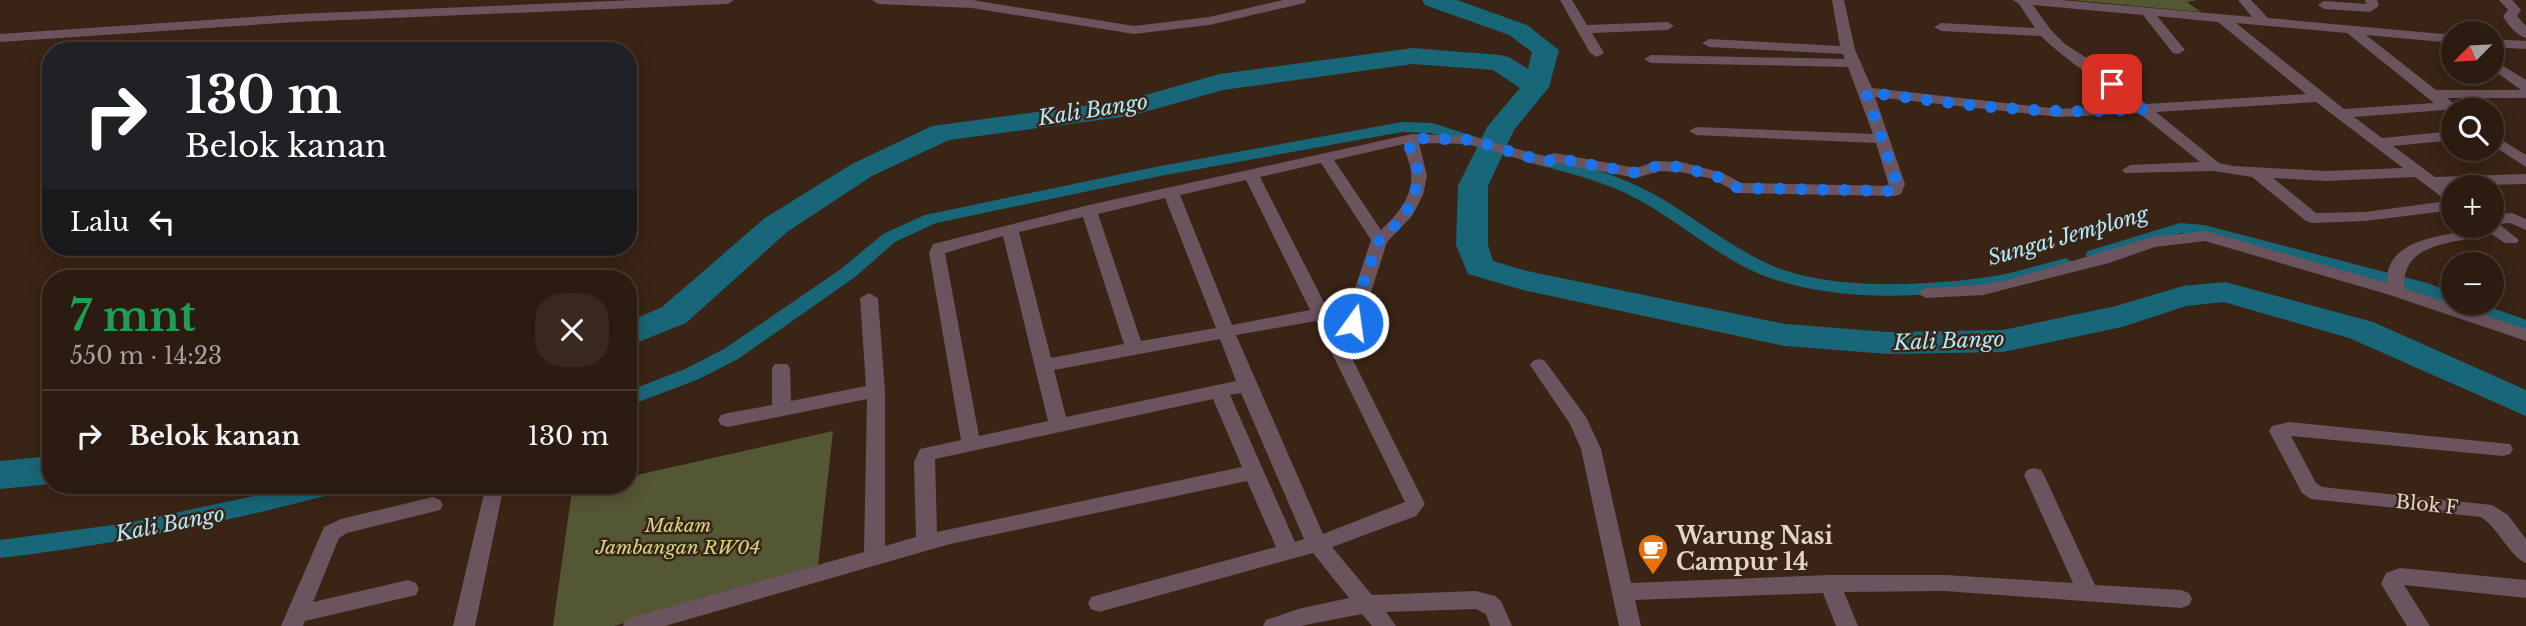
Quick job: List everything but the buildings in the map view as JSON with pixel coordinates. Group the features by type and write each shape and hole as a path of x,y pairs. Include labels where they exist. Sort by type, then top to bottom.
{"street":[{"path":"0,38 296,18 728,0"},
{"path":"878,0 972,4 1134,30 1209,21 1300,0"},
{"path":"1566,0 1597,53"},
{"path":"971,443 938,251 945,245 1412,138 1471,140 1546,162 1555,158 1637,173 1657,166 1681,167 1718,177 1738,188 1895,191 1897,184 1851,56 1838,0"},
{"path":"2021,0 2441,38"},
{"path":"2021,0 2060,47 2097,71 2214,166 2229,171 2326,176 2419,172"},
{"path":"2244,0 2264,22"},
{"path":"2324,5 2370,8 2373,6 2371,0"},
{"path":"2505,0 2515,10 2510,16 2511,19 2526,34"},
{"path":"2147,12 2178,50"},
{"path":"2222,19 2319,98 2441,189"},
{"path":"1582,29 1667,26"},
{"path":"1941,27 2045,32"},
{"path":"2351,30 2441,102"},
{"path":"1709,43 1851,56"},
{"path":"2504,44 2526,46"},
{"path":"1651,58 1851,56"},
{"path":"2504,75 2524,94"},
{"path":"1866,92 2033,112 2091,113 2319,98"},
{"path":"2432,94 2524,94"},
{"path":"2341,114 2441,109"},
{"path":"1696,131 1881,139"},
{"path":"2381,143 2441,136"},
{"path":"1340,349 1349,336 1361,289 1379,240 1400,221 1413,201 1419,174 1410,148 1412,138"},
{"path":"2504,146 2526,162"},
{"path":"1325,158 1379,240"},
{"path":"2130,170 2214,166"},
{"path":"2256,172 2312,218 2373,216 2441,206"},
{"path":"1099,603 1317,544 1404,514 1415,503 1370,407 1251,175"},
{"path":"2432,182 2526,179"},
{"path":"1171,192 1247,385 1317,544 1385,626"},
{"path":"1089,210 1134,348"},
{"path":"2504,219 2512,218 2526,225"},
{"path":"1010,229 1058,425"},
{"path":"2504,235 2511,240"},
{"path":"1926,293 1983,290 2009,285 2153,242 2188,236 2221,239 2395,283 2526,335"},
{"path":"2395,283 2397,265 2419,246 2462,238"},
{"path":"869,298 876,391 874,557"},
{"path":"1045,365 1321,314"},
{"path":"1539,365 1579,422 1591,449 1630,626"},
{"path":"781,368 782,408"},
{"path":"927,542 925,456 934,451 1247,385"},
{"path":"728,420 876,391"},
{"path":"1219,391 1288,551"},
{"name":"Blok F","path":"2503,449 2289,429 2279,431 2309,488 2318,494 2485,510 2501,520 2526,555"},
{"path":"634,626 927,542 1255,472"},
{"path":"2034,475 2087,591"},
{"path":"464,626 492,494"},
{"path":"294,620 331,533 341,527 433,505"},
{"path":"2419,626 2392,584 2394,579 2400,576 2526,589"},
{"path":"1621,592 1830,584 1955,583 2181,598"},
{"path":"1830,584 1847,626"},
{"path":"294,620 408,589"},
{"path":"1274,626 1299,616 1367,604 1486,600 1496,608 1501,626"}],"green space":[{"path":"2072,0 2197,0 2187,2 2201,12"},
{"name":"Makam Jambangan RW04","path":"833,431 818,565 614,626 553,626 571,494 637,494 637,475"}],"waterway":[{"path":"1434,0 1518,30 1546,50 1536,87"},
{"name":"Kali Bango","path":"637,331 674,315 776,225 862,170 942,132 1130,108 1220,82 1413,56 1500,63 1536,87"},
{"name":"Kali Bango","path":"1536,87 1501,127 1473,186 1472,245 1479,267 1523,280 1785,335 1888,343 2003,341 2122,316 2183,296 2225,292 2361,330 2526,404"},
{"name":"Kali Bango","path":"637,395 692,374 731,354 848,273 889,238 931,219 1160,171 1402,127 1432,128 1480,143"},
{"name":"Sungai Jemplong","path":"1529,157 1588,173 1630,189 1751,262 1767,270 1815,283 1873,288 1959,285 2003,280 2066,264"},
{"name":"Sungai Jemplong","path":"2094,255 2180,228 2204,230 2420,287 2441,295"},
{"name":"Sungai Jemplong","path":"2494,315 2526,327"},
{"name":"Kali Bango","path":"0,475 42,471"},
{"name":"Kali Bango","path":"0,549 170,524 301,494"}],"place":[{"name":"Warung Nasi Campur 14","path":"1653,576"}],"route":[{"path":"1353,323 1361,289 1379,240 1400,221 1413,201 1419,174 1410,148 1412,138 1471,140 1546,162 1555,158 1637,173 1657,166 1681,167 1718,177 1738,188 1895,191 1897,184 1866,92 2033,112 2091,113 2144,109 2112,84"}]}
